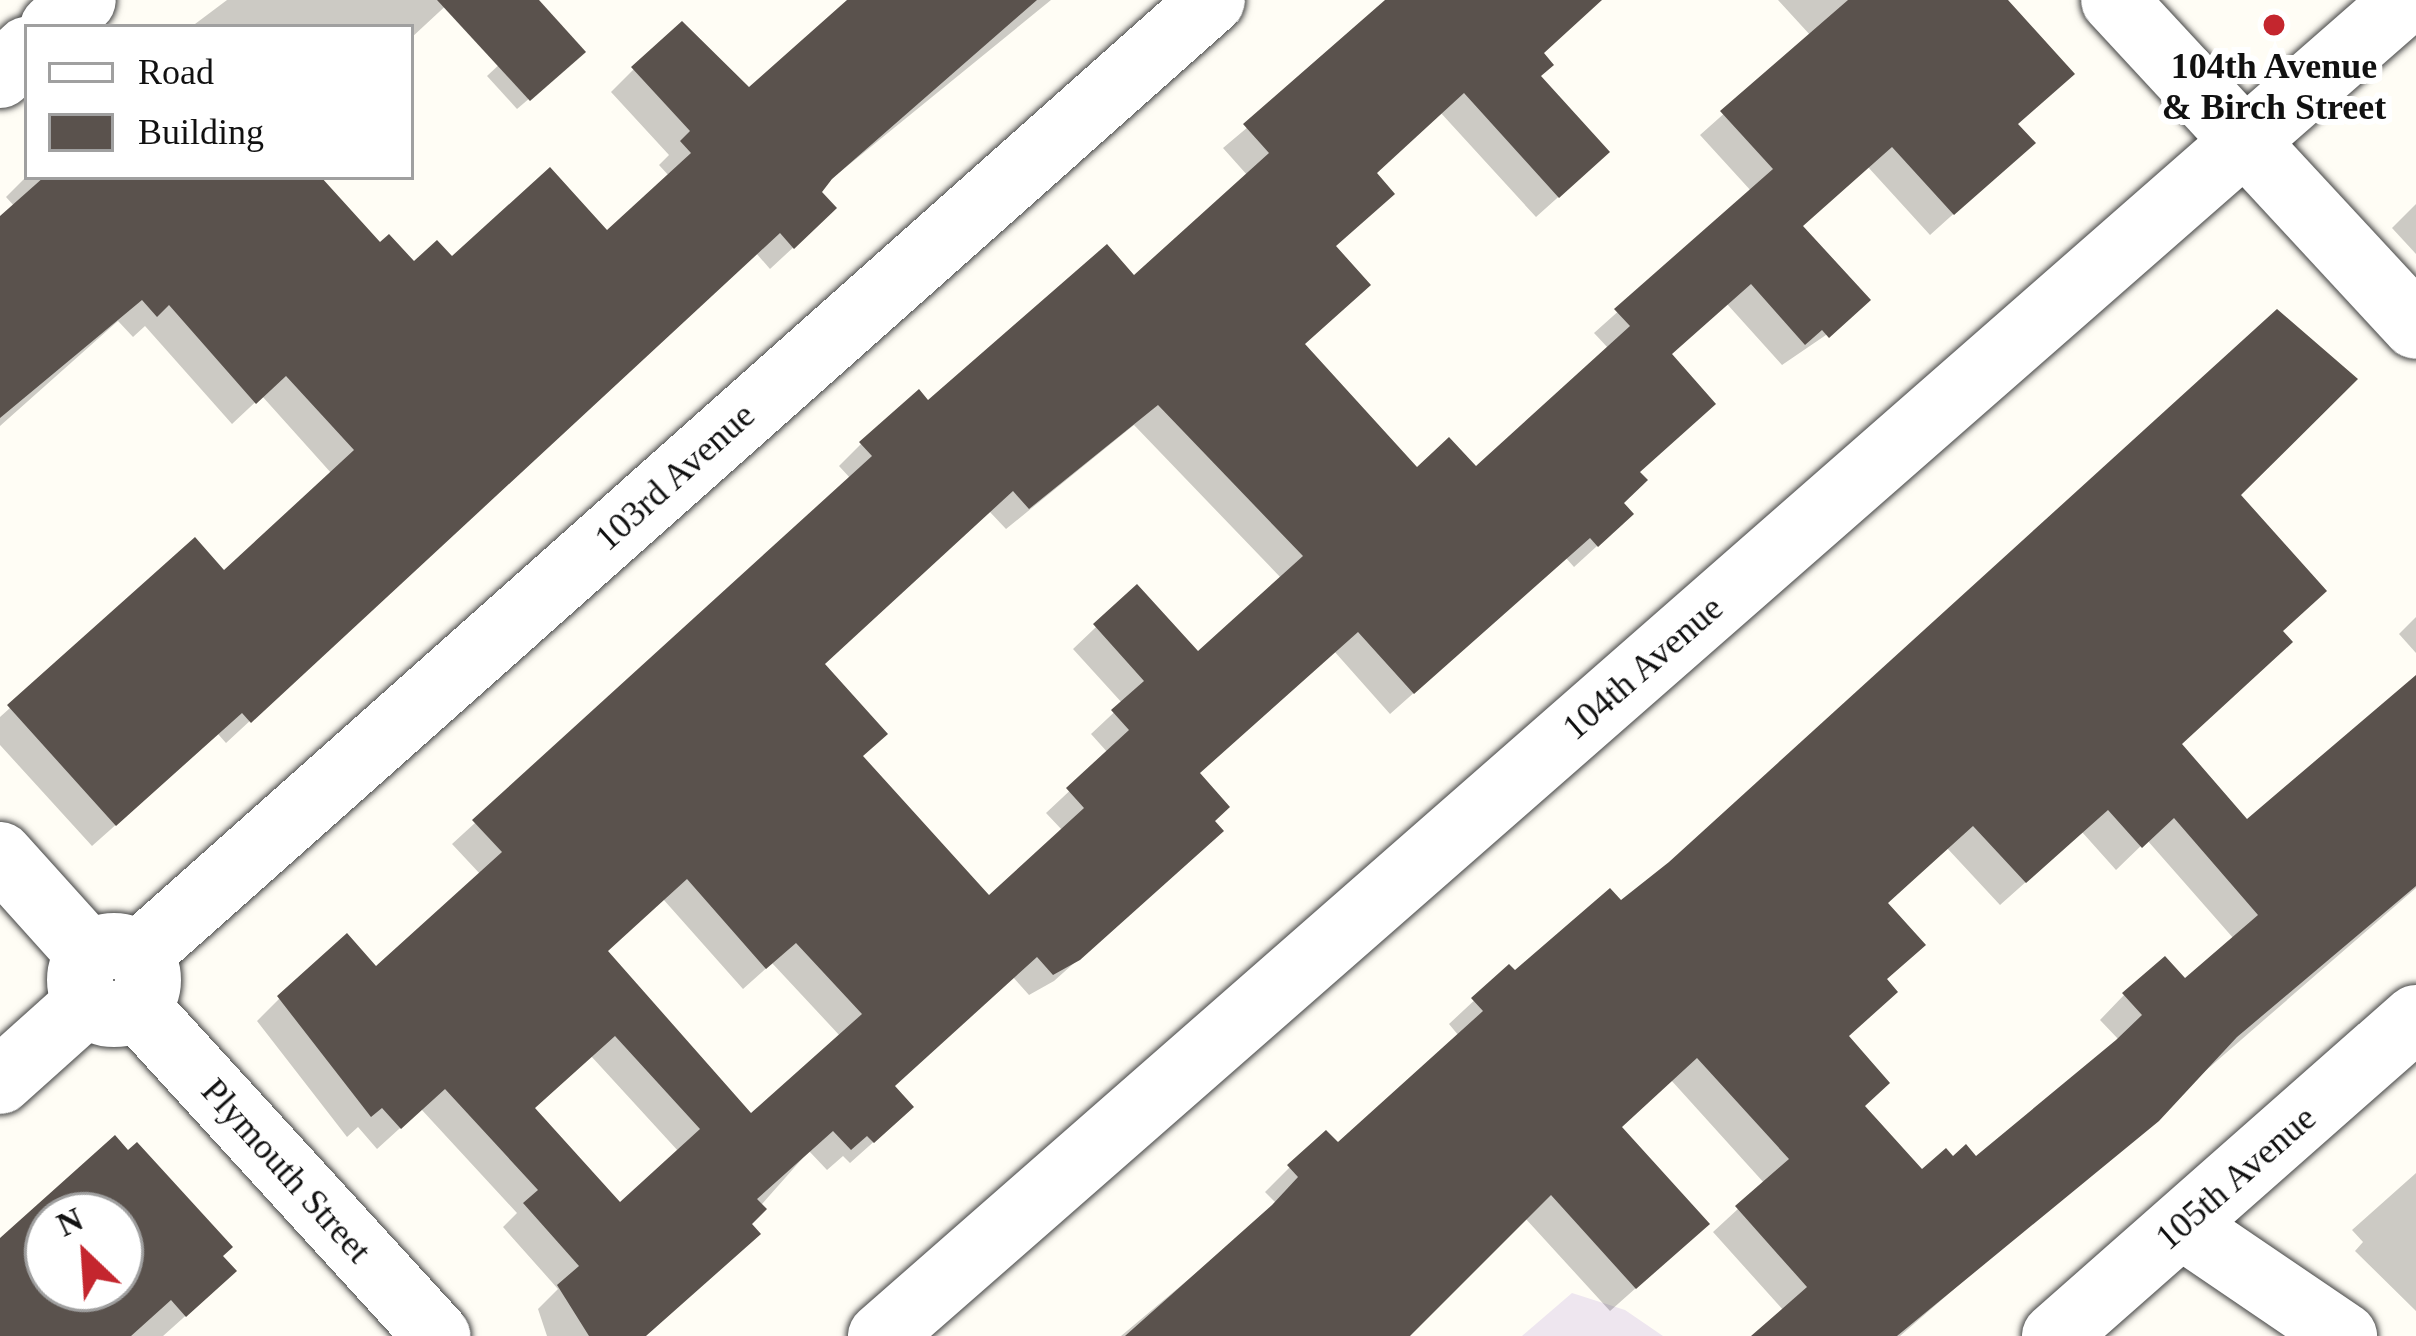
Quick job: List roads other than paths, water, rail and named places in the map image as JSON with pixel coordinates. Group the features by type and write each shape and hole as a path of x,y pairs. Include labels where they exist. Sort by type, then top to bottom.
{"street":[{"path":"56,24 83,0"},
{"name":"103rd Avenue","path":"0,1081 1212,0"},
{"path":"2114,0 2416,326"},
{"name":"104th Avenue","path":"880,1336 2406,0"},
{"path":"0,75 24,53"},
{"name":"Plymouth Street","path":"0,855 437,1336"},
{"name":"105th Avenue","path":"2055,1336 2416,1018"},
{"path":"2182,1226 2344,1336"}],"place":[{"name":"104th Avenue & Birch Street","path":"2274,25"}]}
